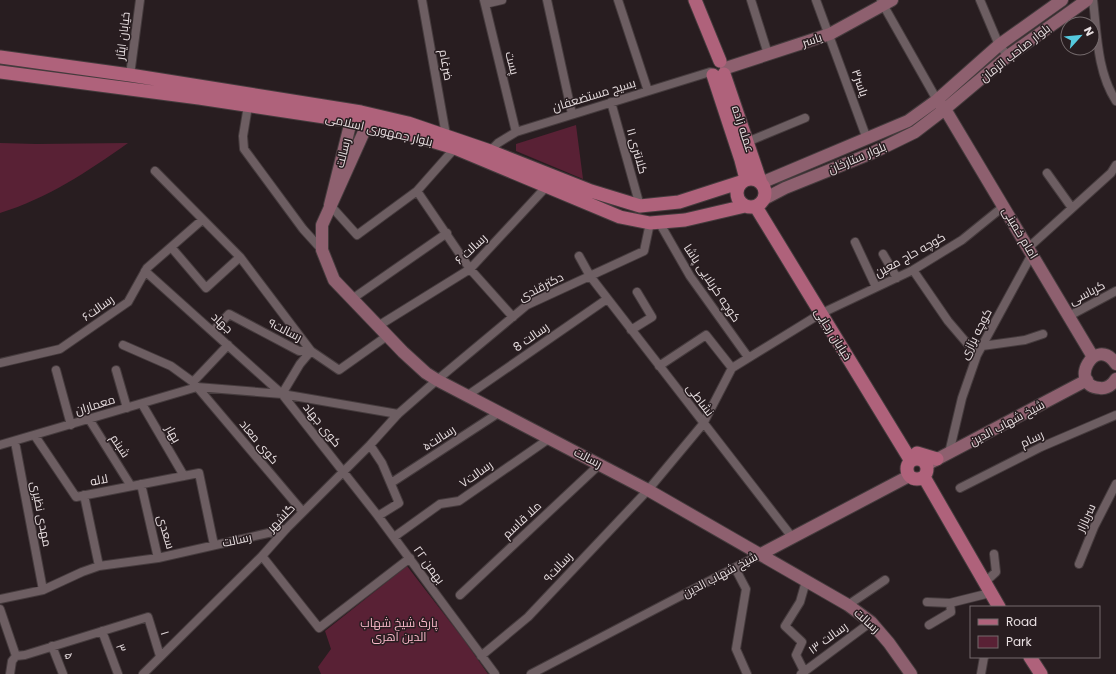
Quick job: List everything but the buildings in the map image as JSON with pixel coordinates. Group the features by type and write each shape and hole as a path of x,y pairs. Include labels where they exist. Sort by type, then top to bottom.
{"main road":[{"path":"695,0 719,70"},
{"name":"بلوار صاحب الزمان","path":"936,100 999,45 1062,0"},
{"name":"بلوار صاحب الزمان","path":"946,110 1008,56 1087,0"},
{"name":"یاسر","path":"719,70 830,34 886,2"},
{"name":"بلوار جمهوری اسلامی","path":"0,57 130,75 361,112 408,123 446,135 490,150 591,191 640,206 679,202 743,181"},
{"name":"عمله زاده","path":"719,70 761,183"},
{"name":"عمله زاده","path":"719,70 741,160 743,181"},
{"name":"بلوار جمهوری اسلامی","path":"0,72 351,121 405,133 456,148 620,217 654,222 685,220 755,204"},
{"name":"امام خمینی","path":"936,100 946,110 1090,352"},
{"name":"بلوار ستارخان","path":"761,183 908,121 936,100"},
{"name":"بلوار ستارخان","path":"755,204 785,188 872,153 915,132 946,110"},
{"path":"351,121 361,112 367,125"},
{"name":"رسالت","path":"330,205 351,121"},
{"name":"رسالت","path":"367,125 322,225 322,250 334,280 387,336 426,373 437,380 648,490 848,605 871,622 889,642 911,674"},
{"path":"757,180 761,183 765,194 755,204 737,198 736,192 743,181 757,180"},
{"name":"خیابان رجایی","path":"755,204 820,314 908,456"},
{"path":"1114,387 1095,387 1083,382 1090,352 1108,356 1116,363"},
{"name":"شیخ شهاب الدین","path":"934,464 1083,382"},
{"path":"934,464 916,480 909,476 907,468 908,456 934,464 987,588 998,606"},
{"name":"شیخ شهاب الدین","path":"761,554 909,476"},
{"path":"1031,658 1041,674"}],"street":[{"name":"خیابان ایثار","path":"130,75 140,0"},
{"name":"ضرغام","path":"422,0 446,135"},
{"path":"484,2 502,0"},
{"path":"547,0 572,114"},
{"path":"618,0 648,91"},
{"path":"751,0 768,54"},
{"name":"یاسر۳","path":"816,0 830,34 867,139"},
{"path":"980,0 999,45 1008,56"},
{"path":"1093,0 1099,49 1109,90 1116,101"},
{"name":"پست","path":"484,2 516,132"},
{"path":"886,2 936,100"},
{"name":"بسیج مستضعفان","path":"490,150 498,143 516,132 719,70"},
{"name":"کلانتری ۱۱","path":"611,102 640,206"},
{"path":"248,106 244,136 244,149 303,229 322,250"},
{"path":"747,142 805,118"},
{"path":"330,205 357,235 417,191 456,148"},
{"name":"کوچه بزازی","path":"934,464 962,398 977,355 1030,251 1072,208 1111,173 1116,165"},
{"path":"154,171 240,257 311,350 300,364 282,394"},
{"path":"1047,173 1072,208"},
{"name":"رسالت ۶","path":"378,326 470,269 547,186"},
{"path":"417,191 447,233 470,269 513,317"},
{"name":"کوچه حاج معین","path":"732,368 820,314 913,270 962,240 1004,206"},
{"name":"رسالت۶","path":"0,363 60,349 128,302 145,271 202,220"},
{"name":"دکترقندی","path":"437,380 527,305 644,251 654,222"},
{"name":"کوچه کربلایی پاشا","path":"654,222 690,276 748,357"},
{"path":"352,299 447,233"},
{"path":"855,242 876,288"},
{"path":"171,247 206,288 240,257"},
{"path":"883,254 897,278"},
{"name":"نشاطی","path":"579,256 590,276 607,299 792,537"},
{"path":"913,270 948,321 977,355"},
{"name":"جهاد","path":"145,271 282,394"},
{"path":"631,330 652,317 637,292"},
{"name":"کرباسی","path":"1069,316 1116,292"},
{"name":"رسالت 8","path":"468,395 607,299"},
{"name":"رسالت۹","path":"213,331 229,314 299,351 311,350 339,370 387,336"},
{"path":"982,346 1025,340 1043,334"},
{"path":"659,366 706,335 732,368"},
{"name":"کوی معاد","path":"123,345 171,366 195,384 303,512"},
{"path":"195,384 228,345"},
{"name":"رسالت۹","path":"481,656 528,617 648,490 703,424 732,368"},
{"path":"56,370 71,425"},
{"path":"116,370 127,408"},
{"name":"گلشهر","path":"143,674 262,556 286,529 370,445 398,414 437,380"},
{"path":"195,384 282,394 398,414"},
{"name":"معماران","path":"0,445 15,442 142,404 195,384"},
{"name":"کوی جهاد","path":"282,394 344,471"},
{"name":"بهار","path":"142,404 184,476"},
{"name":"رسالت۵","path":"391,484 500,412"},
{"name":"رسام","path":"960,488 1041,447 1116,415"},
{"name":"شبنم","path":"89,420 131,486"},
{"name":"لاله","path":"35,436 76,497 200,472"},
{"name":"رسالت۷","path":"394,536 440,504 459,501 550,438"},
{"name":"مهدی نظیری","path":"15,442 43,590"},
{"path":"370,445 382,463 399,503 378,516"},
{"name":"ملا قاسم","path":"460,595 600,464"},
{"name":"۲۲ بهمن","path":"344,471 394,536 495,674"},
{"name":"رسالت","path":"200,472 214,545 286,529"},
{"name":"سعدی","path":"141,484 158,558 214,545"},
{"name":"سربازار","path":"1079,564 1094,527 1116,484"},
{"path":"84,495 99,566"},
{"name":"شیخ شهاب الدین","path":"531,674 761,554"},
{"path":"927,602 950,603 987,588 996,572 994,554"},
{"path":"262,556 319,628 410,558"},
{"path":"0,599 43,590 99,566 158,558"},
{"path":"735,568 746,589 736,650 748,674"},
{"path":"848,605 885,580"},
{"path":"802,672 796,655 802,642 785,626 800,602 806,581"},
{"path":"929,625 951,612 950,603"},
{"path":"0,609 16,656"},
{"name":"۱","path":"102,631 148,617 160,656"},
{"name":"رسالت ۱۳","path":"802,672 871,622"},
{"path":"10,674 12,661 16,656 102,631"},
{"name":"۳","path":"102,631 118,674"},
{"name":"۵","path":"52,646 63,674"},
{"path":"981,674 984,658"}],"green space":[{"path":"576,125 583,179 516,151 516,144"},
{"path":"0,143 128,143 51,192 18,207 0,213"},
{"name":"پارک شیخ شهاب الدین اهری","path":"407,566 488,674 321,674 318,667 331,649 325,631"}]}
